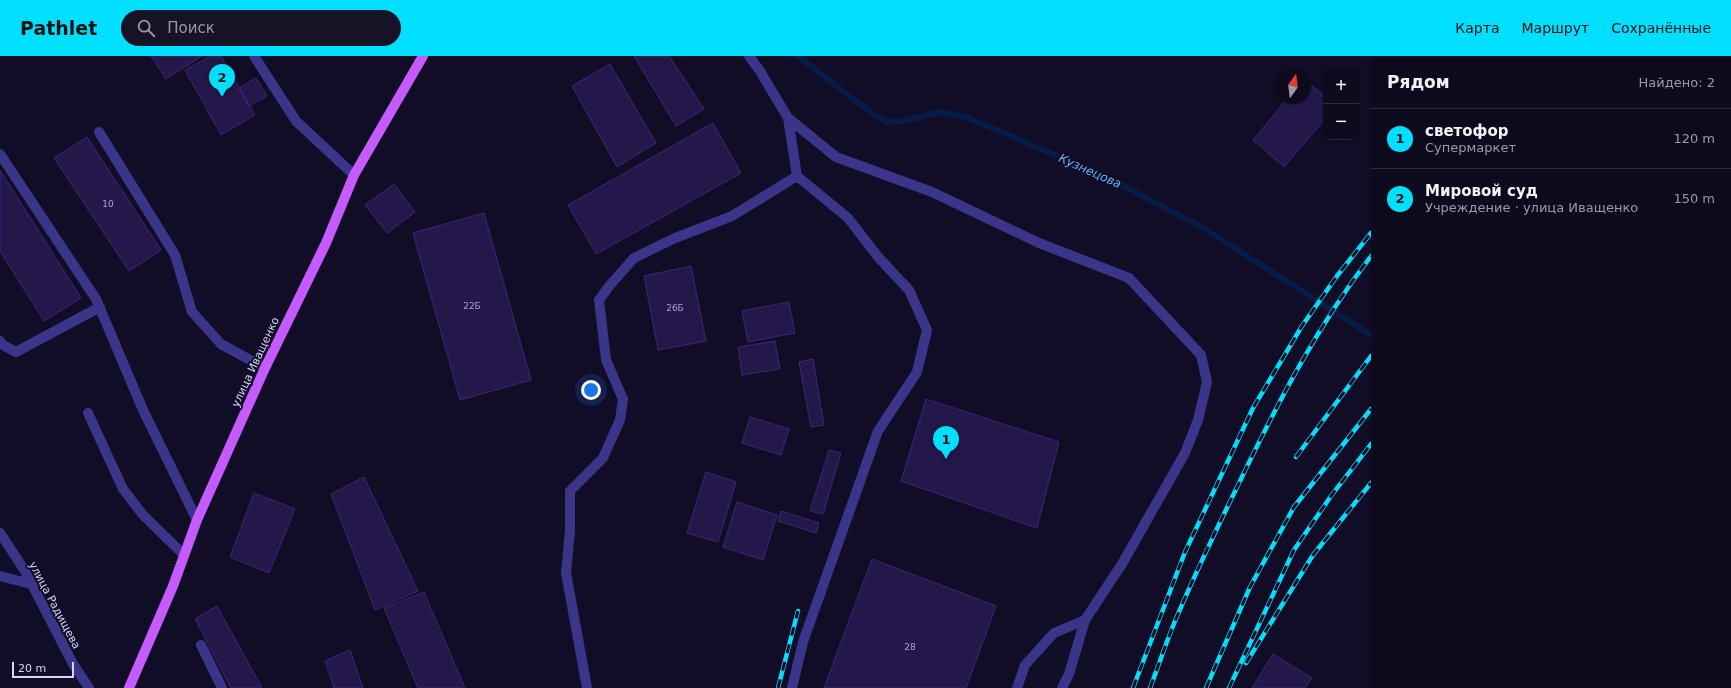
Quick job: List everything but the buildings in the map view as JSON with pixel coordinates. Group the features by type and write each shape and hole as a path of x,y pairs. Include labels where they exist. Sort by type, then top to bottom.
{"main road":[{"name":"улица Иващенко","path":"129,688 173,586 197,520 265,368 326,243 354,175 423,56"}],"street":[{"path":"254,56 296,122 354,175"},
{"path":"749,56 760,70 788,118 836,157 932,192 1039,243 1129,278 1201,354 1207,382 1198,420 1186,453 1122,564 1085,620 1069,674 1062,688"},
{"path":"788,118 797,176 848,218 879,258 909,290 927,330 917,372 878,431 803,642 792,688"},
{"path":"99,132 175,255 192,312 221,344 265,368"},
{"path":"0,154 96,299 143,410 197,520"},
{"path":"587,688 566,572 570,530 570,491 603,458 620,420 623,399 606,360 599,300 634,258 675,238 732,216 797,176"},
{"path":"0,341 3,345 16,352 100,307"},
{"path":"88,413 123,489 143,515 184,555"},
{"name":"улица Радищева","path":"0,533 31,584 73,664 89,688"},
{"path":"0,576 31,584"},
{"path":"1017,688 1025,665 1054,633 1085,620"},
{"path":"201,645 222,688"}],"waterway":[{"name":"Кузнецова","path":"798,56 870,112 887,122 903,121 941,112 969,118 1110,179 1200,226 1371,335"}],"railway":[{"path":"1133,688 1185,552 1253,408 1302,326 1337,276 1371,233"},
{"path":"1150,688 1189,588 1270,420 1285,391 1334,308 1371,256"},
{"path":"1296,457 1371,356"},
{"path":"1206,688 1250,587 1294,507 1371,409"},
{"path":"1229,688 1294,550 1331,496 1371,444"},
{"path":"1246,663 1313,555 1371,483"},
{"path":"778,688 798,611"}],"place":[{"name":"Мировой суд","path":"222,97"},
{"name":"светофор","path":"946,459"}]}
